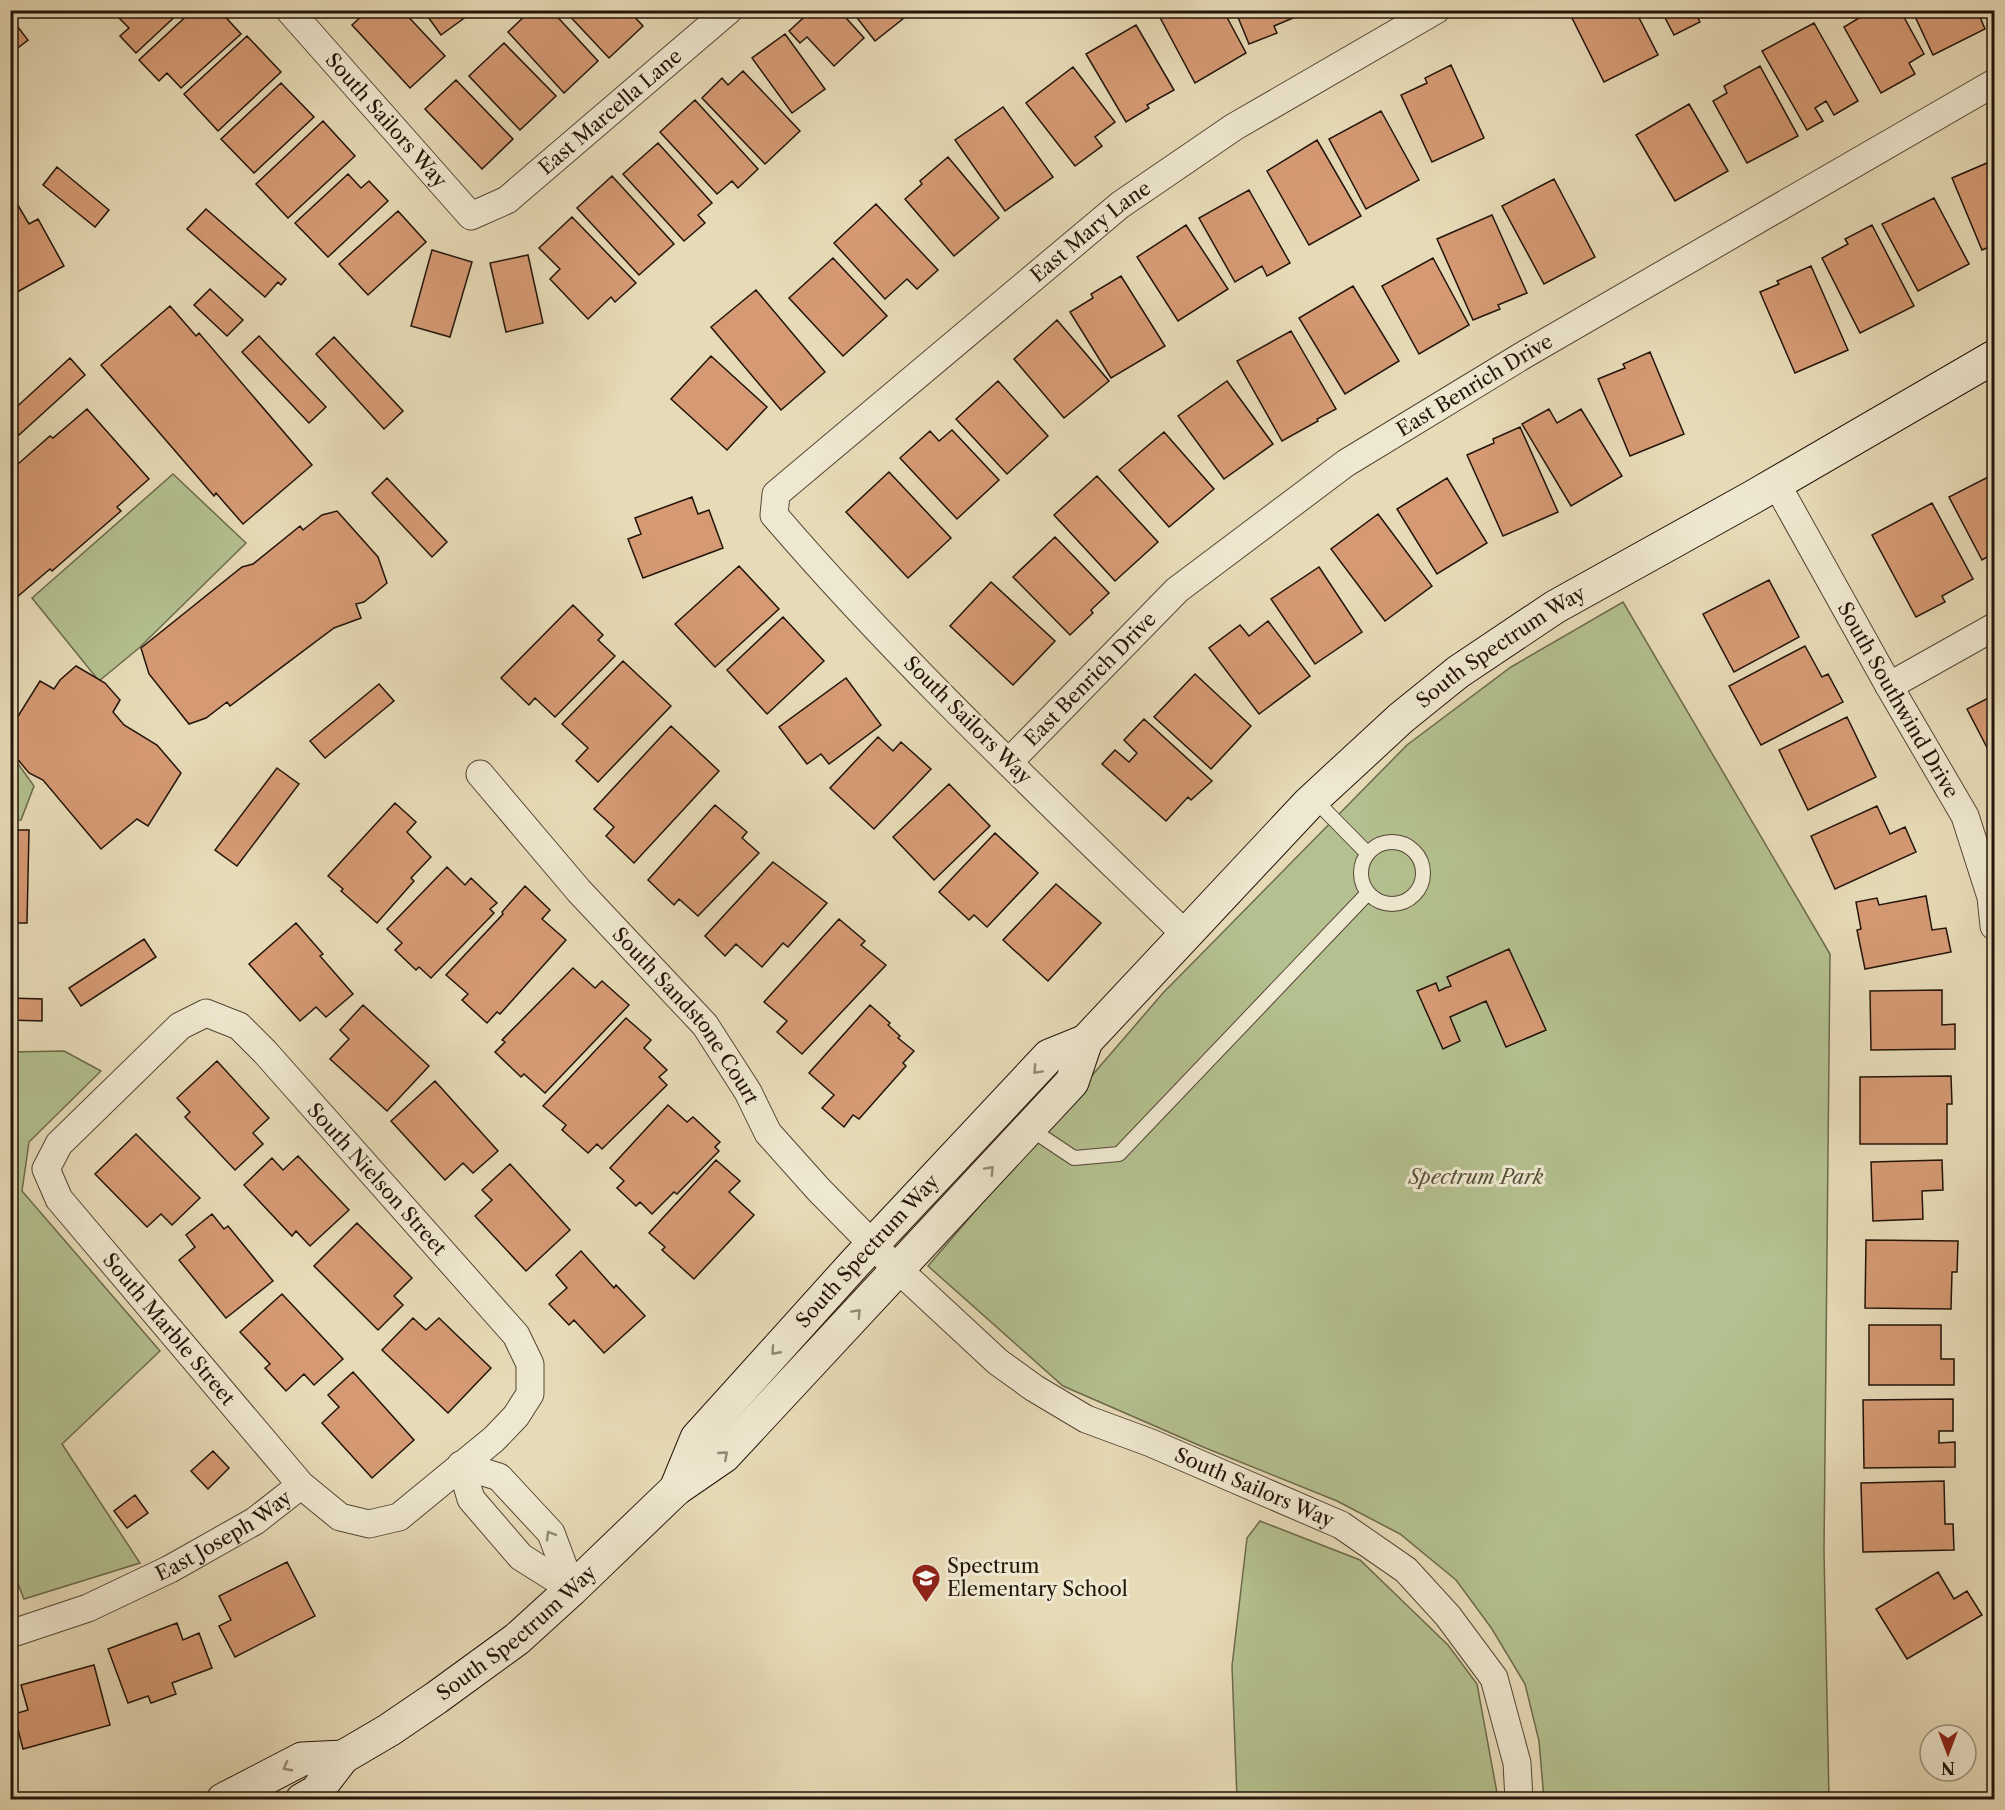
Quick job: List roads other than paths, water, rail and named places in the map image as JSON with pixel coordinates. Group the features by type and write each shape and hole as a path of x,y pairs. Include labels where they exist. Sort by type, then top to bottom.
{"street":[{"name":"South Sailors Way","path":"289,10 471,216 487,210"},
{"name":"East Marcella Lane","path":"487,210 507,200 729,10"},
{"name":"East Mary Lane","path":"776,494 1119,205 1234,127 1436,10"},
{"name":"East Benrich Drive","path":"1009,762 1177,590 1346,464 1527,353 1995,83"},
{"name":"South Spectrum Way","path":"886,1257 1029,1128 1072,1082 1086,1041 1314,798 1401,718 1458,672 1556,607 1995,357"},
{"name":"South Southwind Drive","path":"1776,483 1889,686 1965,816 1991,897 1995,926"},
{"name":"South Sailors Way","path":"776,494 774,515 833,584 1009,762 1185,934"},
{"path":"1889,686 1995,627"},
{"name":"South Sandstone Court","path":"480,774 579,891 705,1025 748,1092 768,1133 819,1190 886,1257"},
{"name":"South Nielson Street","path":"46,1169 59,1143 180,1026 206,1013 239,1026 265,1052 516,1335 530,1364"},
{"name":"South Spectrum Way","path":"302,1800 316,1792 343,1757 389,1730 517,1639 676,1489 724,1456 1049,1056 1086,1041"},
{"name":"South Marble Street","path":"46,1169 59,1199 301,1485"},
{"name":"South Sailors Way","path":"886,1257 998,1362 1034,1388 1086,1419 1151,1443 1341,1525 1406,1570 1449,1616 1494,1678 1517,1763 1519,1800"},
{"name":"East Joseph Way","path":"10,1634 88,1608 170,1569 255,1521 301,1485 340,1517 369,1524 399,1517 494,1439 516,1416 530,1394 530,1364"},
{"path":"461,1466 499,1477 551,1533 572,1589"},
{"path":"461,1466 471,1498 521,1557 572,1589"},
{"name":"South Spectrum Way","path":"223,1800 302,1759 343,1757"}],"lane":[{"path":"1314,798 1367,853"},
{"path":"1396,841 1415,851 1423,869 1423,879 1413,896 1395,904 1385,903 1368,893 1362,884 1360,873 1367,853 1375,846 1396,841"},
{"path":"1029,1128 1074,1158 1119,1154 1368,893"}],"place":[{"name":"Spectrum Elementary School","path":"926,1604"}],"park label":[{"name":"Spectrum Park","path":"1476,1177"}]}
